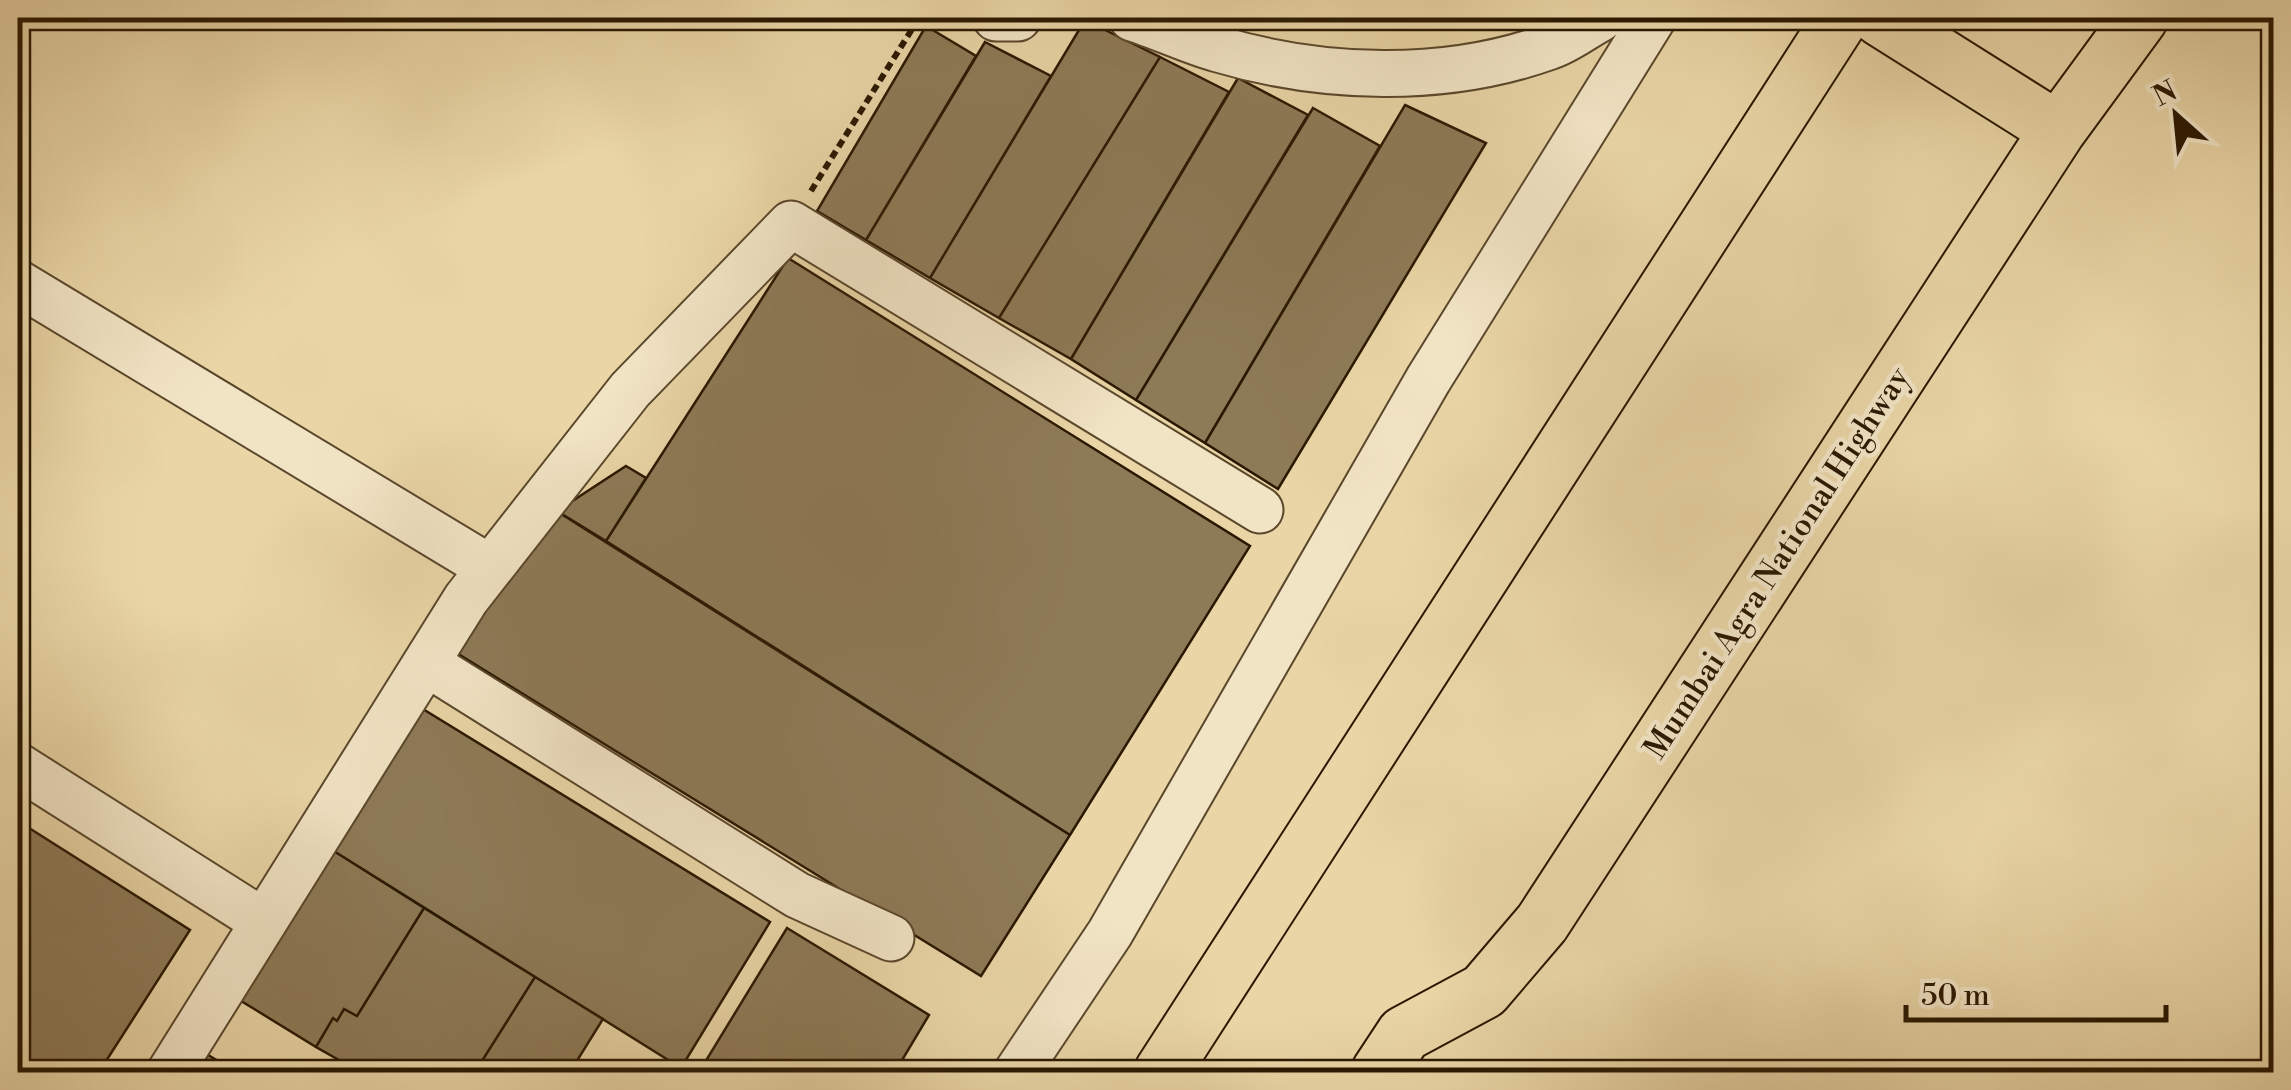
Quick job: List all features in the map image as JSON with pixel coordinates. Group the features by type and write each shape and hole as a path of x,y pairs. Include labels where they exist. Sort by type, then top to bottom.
{"highway":[{"path":"1162,1072 1841,18"},
{"path":"1880,18 2058,130"},
{"name":"Mumbai Agra National Highway","path":"1379,1072 1404,1034 1484,991 1542,923 2058,130 2140,18"}],"street":[{"path":"996,18 1018,18"},
{"path":"1132,18 1215,48 1277,64 1331,72 1388,73 1474,64 1528,53 1552,46 1601,18"},
{"path":"1018,1072 1110,933 1428,380 1652,18"},
{"path":"170,1072 466,599 630,390 791,224 1260,510"},
{"path":"18,283 490,568"},
{"path":"426,662 797,895 891,938"},
{"path":"18,766 264,922"}],"path":[{"path":"791,224 918,18"}],"building":[{"path":"1085,20 1160,57 999,318 930,278"},
{"path":"926,26 976,56 866,240 817,211"},
{"path":"985,42 1051,76 930,278 866,240"},
{"path":"1160,57 1229,92 1071,359 999,318"},
{"path":"1238,78 1308,115 1136,400 1071,359"},
{"path":"1405,105 1486,143 1278,489 1205,443"},
{"path":"1313,108 1380,146 1205,443 1136,400"},
{"path":"788,258 1250,546 1070,835 606,541"},
{"path":"626,466 646,478 606,541 557,511"},
{"path":"547,505 1070,835 981,976 455,652"},
{"path":"418,706 770,922 681,1068 329,848"},
{"path":"18,821 190,930 99,1072 18,1072"},
{"path":"329,848 424,908 357,1016 344,1009 337,1021 333,1018 316,1047 233,996"},
{"path":"424,908 535,977 475,1072 360,1072 316,1047 333,1018 337,1021 344,1009 357,1016"},
{"path":"787,928 929,1015 895,1072 699,1072"},
{"path":"535,977 603,1019 570,1072 475,1072"},
{"path":"205,1053 236,1072 192,1072"}]}
